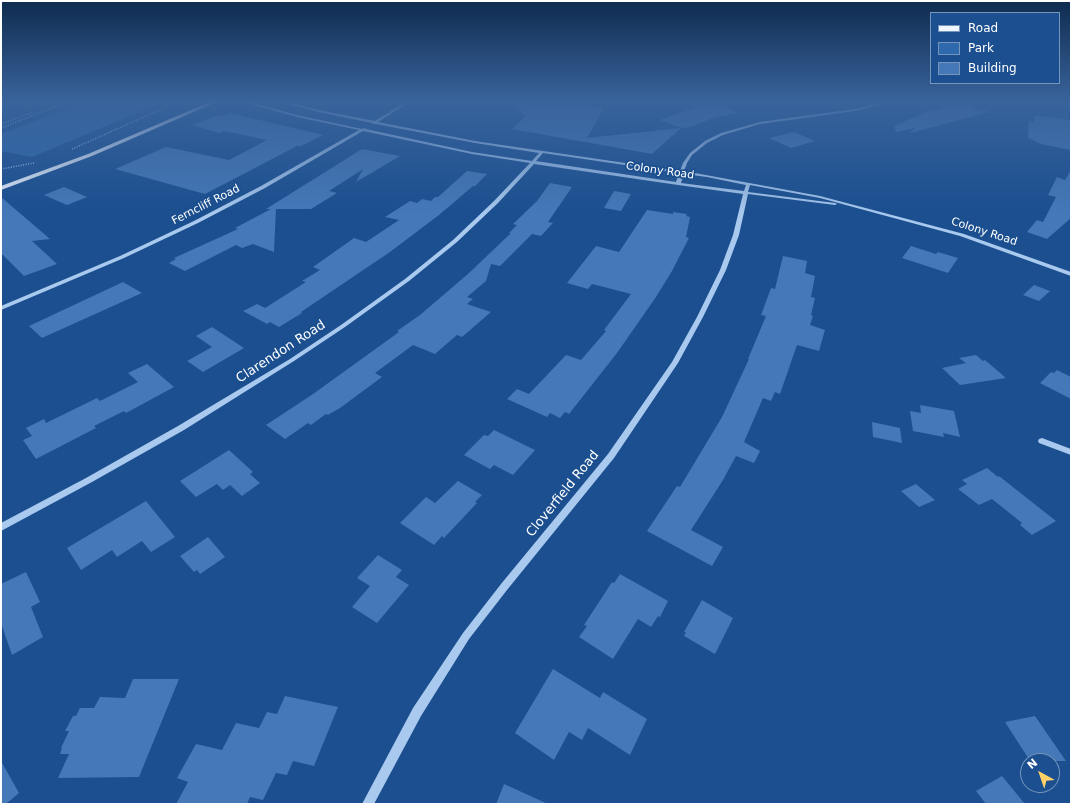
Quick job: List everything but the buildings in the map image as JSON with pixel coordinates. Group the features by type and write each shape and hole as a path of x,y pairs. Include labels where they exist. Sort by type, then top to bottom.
{"main road":[{"path":"1,188 90,155 129,139"}],"street":[{"name":"Ferncliff Road","path":"1,308 108,263 196,222 273,182 347,139"},
{"name":"Colony Road","path":"401,139 444,148 532,163 746,193 770,194 843,204"},
{"name":"Colony Road","path":"458,139 682,172 820,197 962,235 1071,274"},
{"path":"678,184 688,159 696,149 712,139"},
{"name":"Clarendon Road","path":"1,527 89,480 181,428 288,363 344,326 407,280 455,241 490,208 542,152"},
{"name":"Cloverfield Road","path":"368,804 417,712 466,636 611,456 675,363 718,280 736,235 748,184"},
{"path":"1042,440 1071,452"}],"path":[{"path":"66,151 94,139"},
{"path":"1,169 36,162"}],"green space":[{"path":"1,139 76,139 32,157 1,151"}]}
